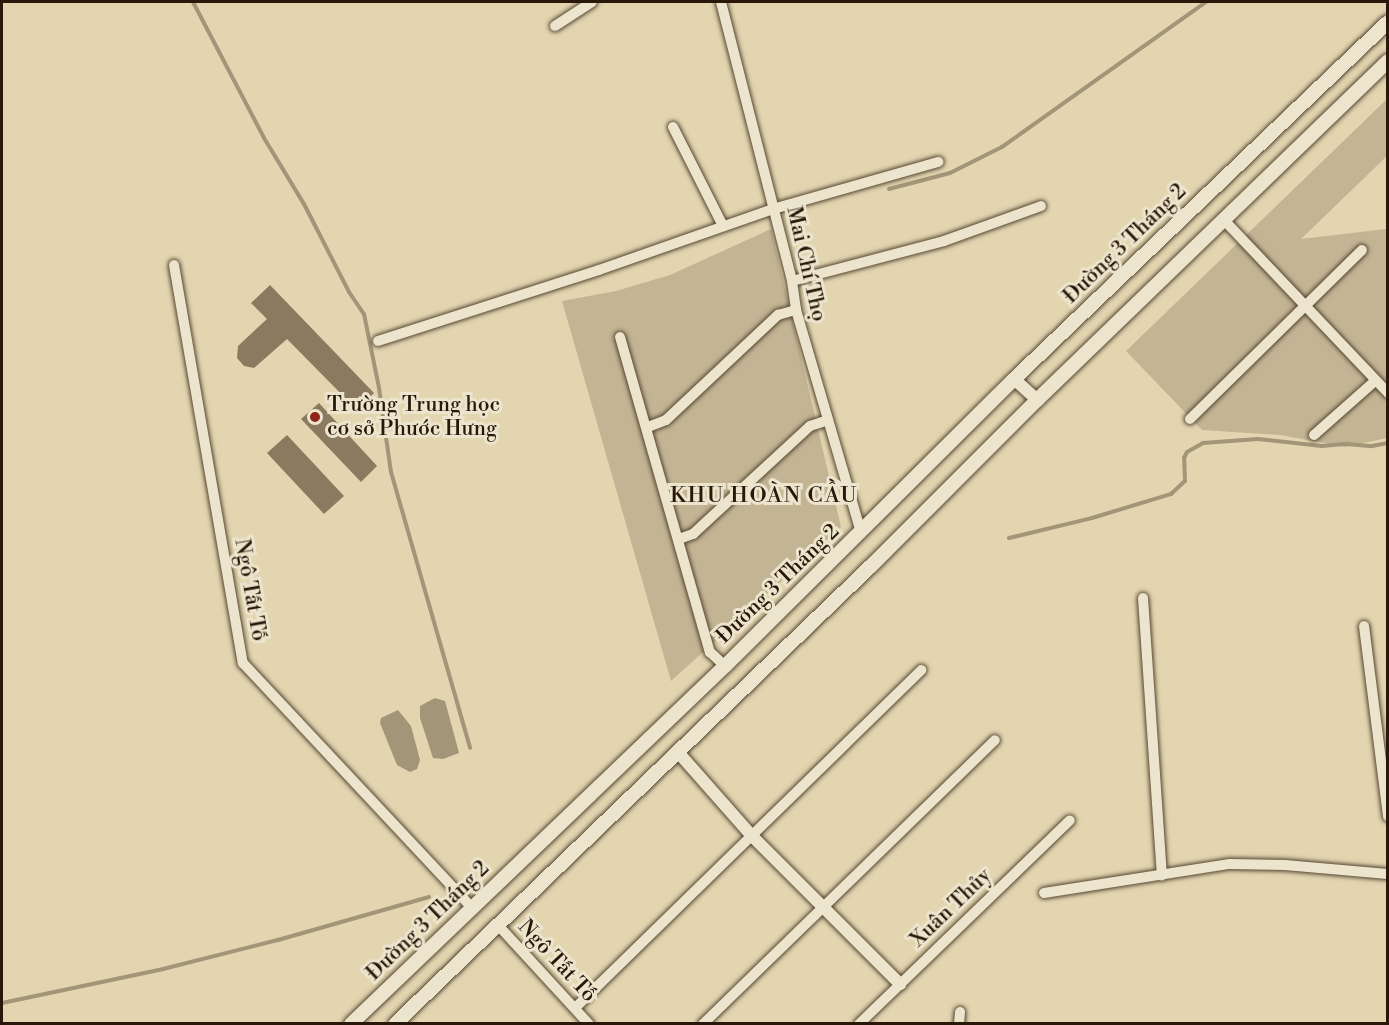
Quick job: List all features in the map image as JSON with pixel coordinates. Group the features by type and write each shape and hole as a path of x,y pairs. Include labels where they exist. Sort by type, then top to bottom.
{"main road":[{"name":"Đường 3 Tháng 2","path":"351,1023 725,666 1014,379 1388,22"},
{"path":"395,1023 871,566 1037,400 1388,61"}],"street":[{"path":"555,26 592,2"},
{"name":"Mai Chí Thọ","path":"721,2 792,281 796,310 861,533"},
{"path":"673,127 723,226"},
{"path":"378,341 774,209 938,162"},
{"path":"792,281 944,241 1041,206"},
{"path":"1223,219 1388,393"},
{"path":"1190,419 1362,250"},
{"name":"Ngô Tất Tố","path":"174,265 243,663 472,908"},
{"path":"648,428 666,420 778,315 796,310"},
{"path":"620,337 648,428 710,652 725,666"},
{"path":"1014,379 1037,400"},
{"path":"1314,435 1376,381"},
{"path":"679,538 693,534 810,426 828,420"},
{"path":"1143,598 1162,875"},
{"path":"1364,626 1388,816"},
{"path":"575,1008 921,670"},
{"path":"703,1023 995,741"},
{"path":"676,751 751,835 900,984"},
{"name":"Xuân Thủy","path":"859,1023 1070,820"},
{"path":"1044,893 1230,864 1388,874"},
{"name":"Ngô Tất Tố","path":"497,924 589,1023"}],"shaded area":[{"path":"1387,99 1387,156 1301,239 1386,229 1387,438 1345,447 1280,435 1202,430 1126,351"},
{"path":"771,229 841,527 671,681 562,301 616,291 670,275"},
{"path":"435,698 445,701 459,753 443,759 433,758 420,718 420,706"},
{"path":"398,710 411,726 420,760 417,769 410,772 397,765 380,723 381,718"}],"building":[{"path":"270,285 374,393 357,410 287,339 254,368 244,366 237,358 238,346 267,319 251,303"},
{"path":"319,403 377,466 361,482 301,419"},
{"path":"287,435 344,496 324,514 267,453"}],"waterway":[{"path":"193,2 264,138 304,204 349,292 364,314 379,388 391,472 470,748"},
{"path":"889,189 950,173 1002,147 1206,2"},
{"path":"1009,538 1092,518 1171,494 1185,481 1184,458 1187,452 1203,443 1258,439 1322,446 1347,444 1372,446 1388,443"},
{"path":"2,1003 163,969 278,940 429,897"}],"place":[{"name":"Trường Trung học cơ sở Phước Hưng","path":"315,417"}],"district":[{"name":"KHU HOÀN CẦU","path":"764,496"}]}
